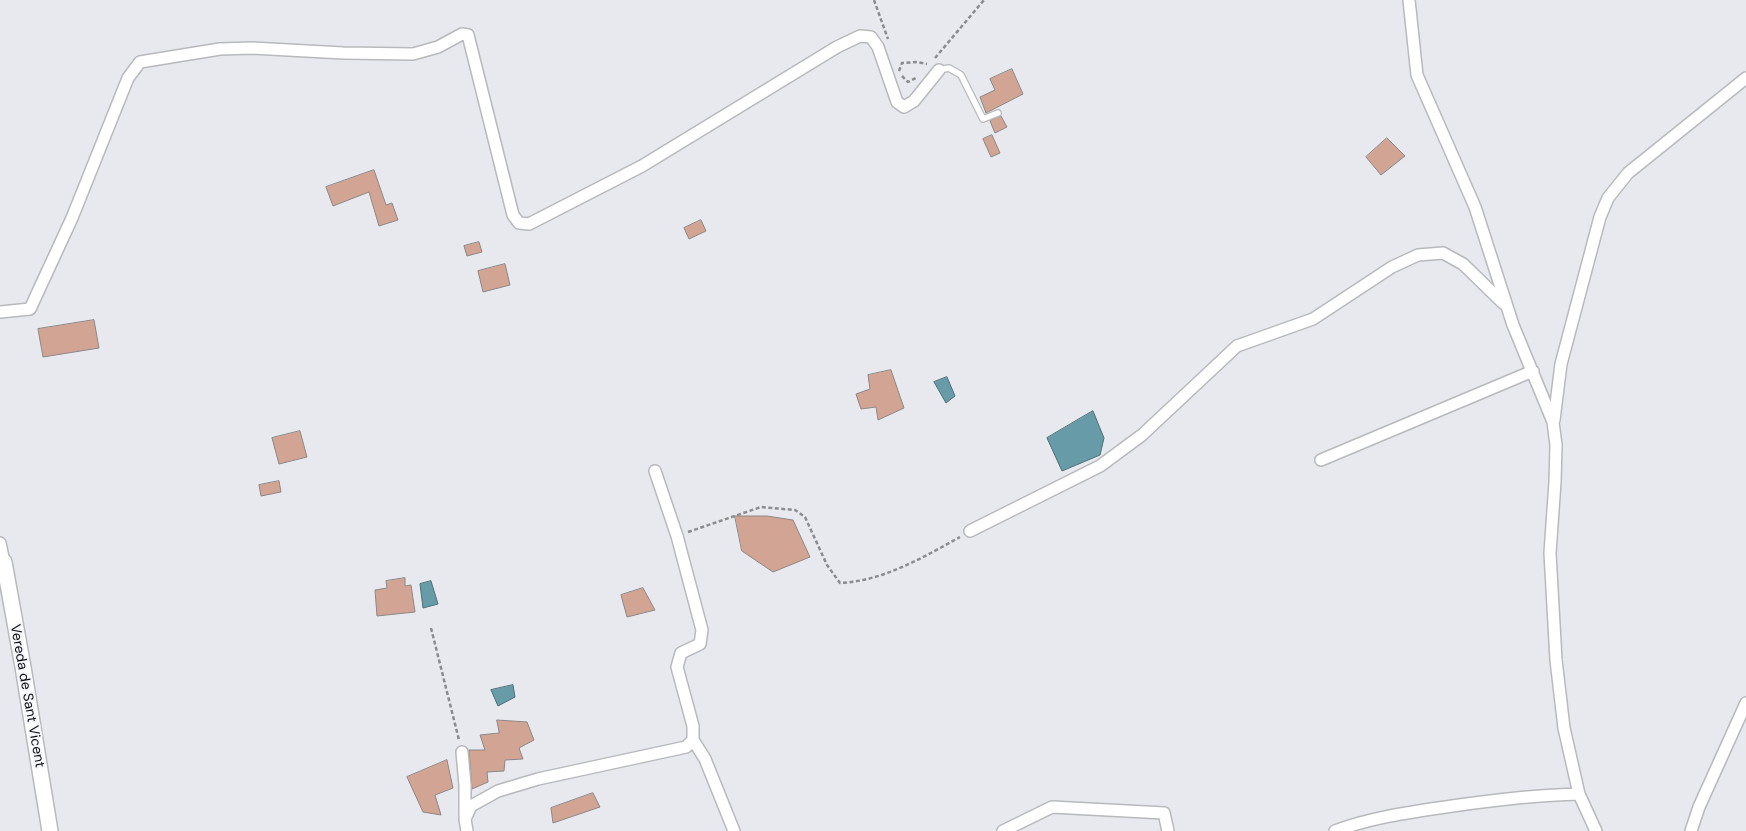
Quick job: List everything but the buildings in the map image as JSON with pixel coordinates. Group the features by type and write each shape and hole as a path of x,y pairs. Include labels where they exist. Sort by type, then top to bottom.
{"street":[{"path":"1409,0 1417,74 1475,207 1507,308 1553,422"},
{"path":"0,312 30,309 72,218 128,78 140,62 220,49 252,48 342,53 413,54 438,48 462,34 468,36 513,215 519,223 529,224 642,166 837,46 860,36 871,37 878,47 897,102 904,107 914,101 939,70"},
{"path":"1596,831 1579,794 1564,728 1556,660 1550,553 1555,473 1553,422 1561,364 1600,218 1608,198 1628,173 1746,78"},
{"path":"970,531 1100,466 1142,435 1237,346 1313,319 1392,267 1418,255 1443,253 1463,264 1486,284 1507,308"},
{"path":"1321,460 1533,372"},
{"path":"655,471 676,536 702,630 700,644 681,653 677,666 693,726 693,740 705,759 734,831"},
{"path":"0,543 4,562"},
{"name":"Vereda de Sant Vicent","path":"4,562 25,675 50,831"},
{"path":"1691,831 1699,807 1746,703"},
{"path":"466,825 471,806 498,791 538,779 686,747 693,740"},
{"path":"462,752 466,825"},
{"path":"1335,831 1364,821 1398,814 1541,795 1579,794"},
{"path":"1003,831 1052,807 1164,812 1168,831"}],"lane":[{"path":"939,70 950,68 962,75 983,120 998,113"}],"path":[{"path":"874,0 890,44"},
{"path":"899,71 902,64 917,62 929,65 984,0"},
{"path":"896,62 899,71 908,82 914,79"},
{"path":"676,536 761,507 795,510 805,516 827,565 840,584 858,582 894,571 970,531"},
{"path":"431,628 462,752"}],"water":[{"path":"947,377 955,396 946,403 934,382"},
{"path":"1093,411 1104,438 1100,455 1062,471 1047,438"},
{"path":"431,581 438,604 423,608 420,584"},
{"path":"513,685 515,697 498,706 491,690"}]}
